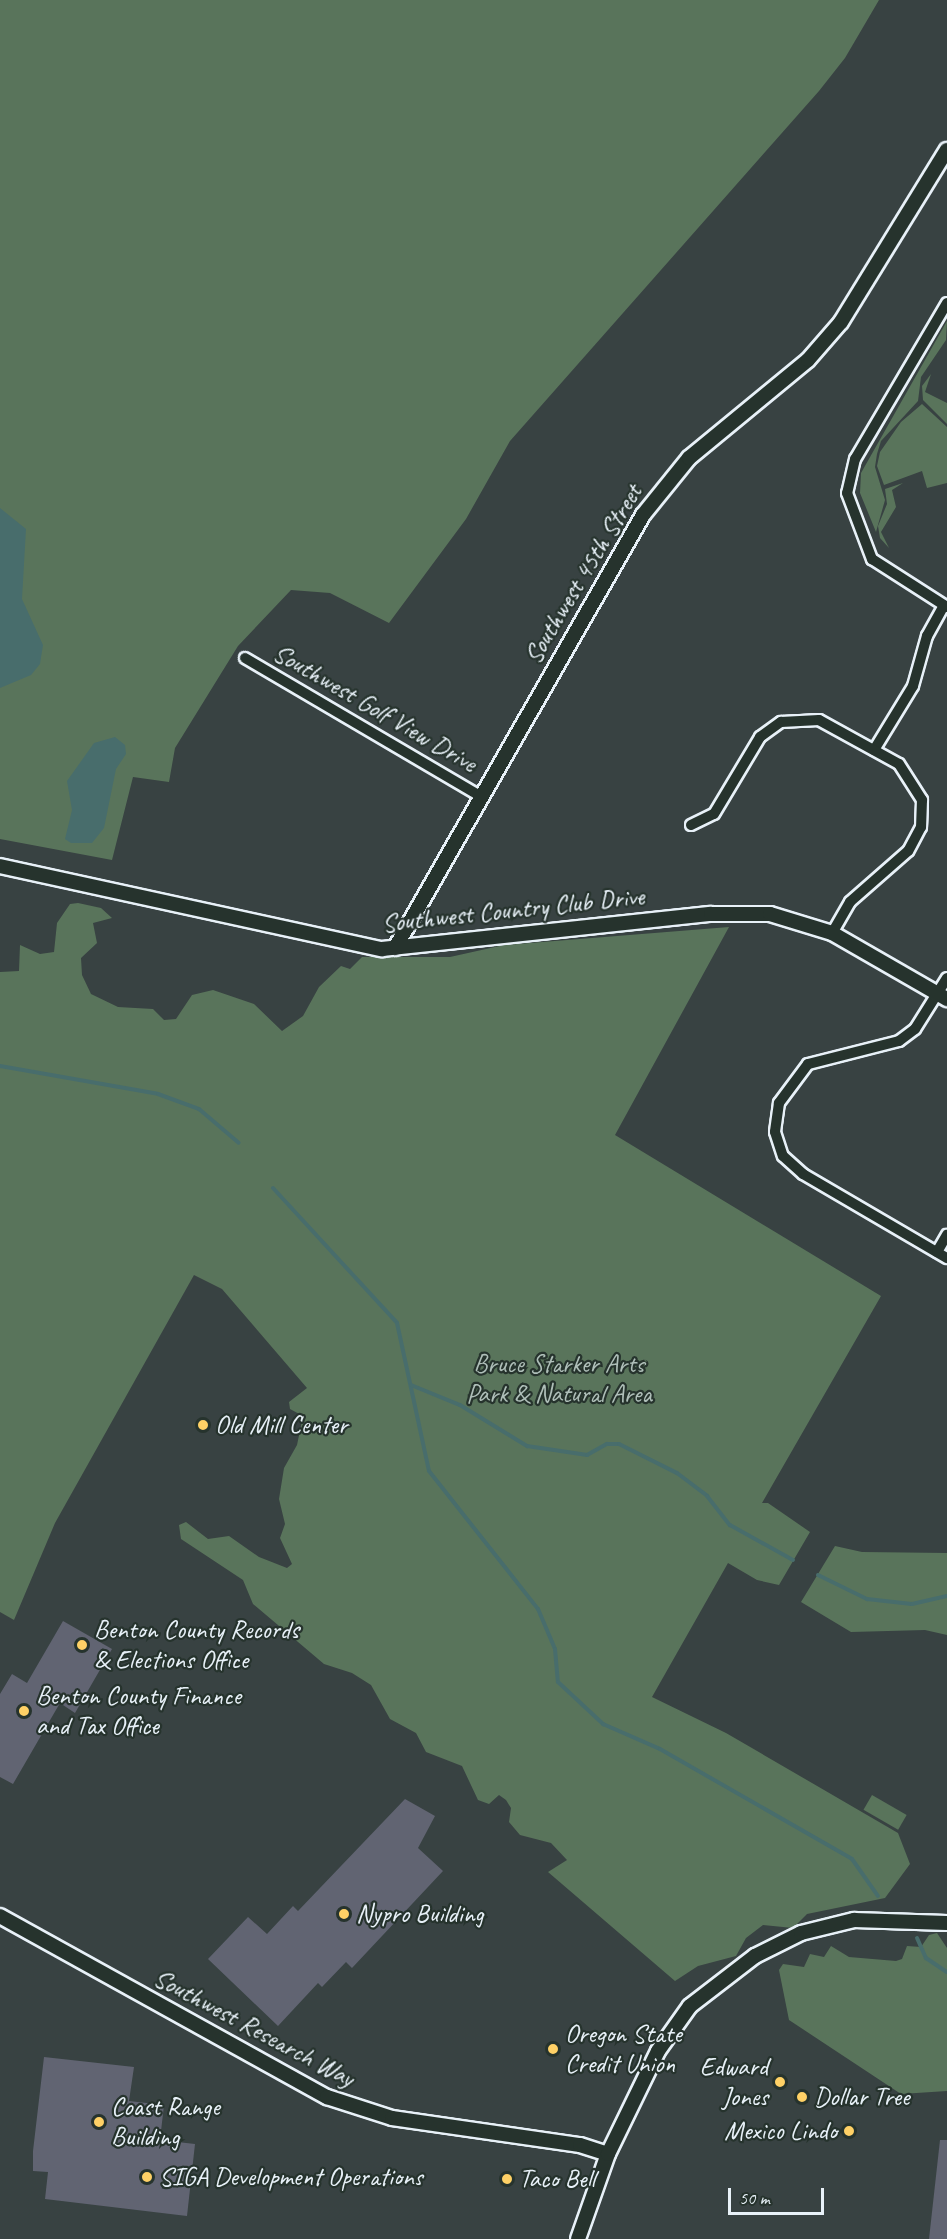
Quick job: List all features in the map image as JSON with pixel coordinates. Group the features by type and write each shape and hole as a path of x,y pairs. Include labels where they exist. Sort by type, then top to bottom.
{"street":[{"name":"Southwest 45th Street","path":"395,948 642,515 689,458 808,360 841,322 946,153"},
{"path":"873,750 913,686 927,636 946,606 872,559 861,539 847,484 855,459 947,303"},
{"name":"Southwest Golf View Drive","path":"245,658 482,797"},
{"path":"691,825 714,814 756,742 782,722 819,720 899,764 917,785 921,827 908,851 850,902 832,933"},
{"name":"Southwest Country Club Drive","path":"0,866 273,929 362,946 395,948 511,933 749,913 788,917 832,933 942,996"},
{"path":"947,978 942,996 915,1029 899,1041 808,1064 779,1103 775,1132 783,1156 803,1174 942,1255 947,1235"},
{"name":"Southwest Research Way","path":"0,1916 327,2097 400,2120 580,2145 608,2154"},
{"path":"578,2239 608,2154 670,2032 690,2006 755,1956 801,1933 854,1920 947,1923"}],"green space":[{"path":"0,0 879,0 845,58 819,91 510,441 466,519 389,623 330,593 291,590 238,646 175,748 169,782 133,777 112,860 0,839"},
{"path":"947,321 946,340 921,377 918,401 881,441 875,467 885,500 876,532 860,493 861,473"},
{"path":"931,374 925,392 947,403 947,424 923,400 922,386"},
{"path":"922,404 947,427 947,483 927,488 922,471 884,485 877,466 880,452 901,422"},
{"path":"903,483 892,490 896,507 881,532 889,548 880,538 878,526 887,504 885,489"},
{"name":"Bruce Starker Arts Park & Natural Area","path":"78,903 101,908 112,918 93,923 97,943 81,958 82,975 91,994 118,1007 153,1009 164,1020 176,1019 192,995 213,990 254,1004 282,1031 303,1016 319,987 341,966 350,969 362,957 450,957 504,945 729,927 615,1135 881,1296 762,1503 768,1503 810,1532 779,1585 757,1580 728,1563 652,1697 726,1733 898,1833 910,1864 885,1898 807,1914 793,1928 763,1925 746,1938 736,1956 698,1966 675,1981 548,1872 567,1860 551,1843 520,1835 509,1822 511,1808 506,1800 499,1795 489,1804 478,1800 462,1766 426,1752 416,1733 390,1719 371,1685 352,1673 324,1664 253,1604 243,1580 181,1539 179,1525 186,1522 208,1539 229,1536 259,1557 287,1568 292,1564 280,1538 285,1524 279,1499 284,1468 297,1445 303,1416 290,1409 289,1402 307,1388 222,1289 194,1275 55,1523 14,1620 0,1612 0,972 19,971 20,945 40,954 54,952 57,923 70,904"},
{"path":"835,1546 862,1552 947,1553 947,1635 925,1630 851,1632 801,1602"},
{"path":"872,1795 907,1815 898,1830 864,1810"},
{"path":"937,1933 947,1948 947,2091 901,2094 789,2020 779,1970 783,1964 804,1967 810,1954 824,1957 831,1946 849,1957 896,1961 902,1959 907,1946 921,1947 929,1935"}],"water":[{"path":"0,508 26,529 22,599 43,645 40,664 31,675 0,688"},
{"path":"115,737 125,745 126,754 116,769 104,828 92,843 71,843 65,839 72,810 67,781 94,743"}],"building":[{"path":"63,1621 112,1649 75,1713 60,1703 13,1784 0,1777 0,1694 12,1674 27,1683"},
{"name":"Nypro Building","path":"405,1799 435,1816 418,1848 443,1871 352,1968 346,1962 322,1987 318,1983 278,2026 208,1959 248,1917 267,1934 293,1906 298,1911"},
{"name":"Coast Range Building","path":"44,2057 134,2067 129,2101 164,2105 160,2140 195,2144 187,2216 45,2199 48,2172 33,2171 33,2151"},
{"path":"940,2140 947,2140 947,2239 929,2239"}],"waterway":[{"path":"0,1066 158,1094 199,1109 239,1143"},
{"path":"273,1188 397,1323 429,1471 538,1609 555,1649 558,1682 603,1724 660,1749 852,1859 878,1896"},
{"path":"411,1385 460,1405 527,1446 587,1455 607,1444 619,1444 677,1473 707,1496 730,1525 793,1560"},
{"path":"818,1575 867,1599 912,1604 947,1596"},
{"path":"917,1938 926,1958 947,1972"}],"place":[{"name":"Old Mill Center","path":"203,1425"},
{"name":"Benton County Records & Elections Office","path":"82,1645"},
{"name":"Benton County Finance and Tax Office","path":"24,1711"},
{"name":"Nypro Building","path":"344,1914"},
{"name":"Oregon State Credit Union","path":"553,2049"},
{"name":"Edward Jones","path":"780,2082"},
{"name":"Dollar Tree","path":"802,2097"},
{"name":"Coast Range Building","path":"99,2122"},
{"name":"Mexico Lindo","path":"849,2131"},
{"name":"SIGA Development Operations","path":"147,2177"},
{"name":"Taco Bell","path":"507,2179"}]}
